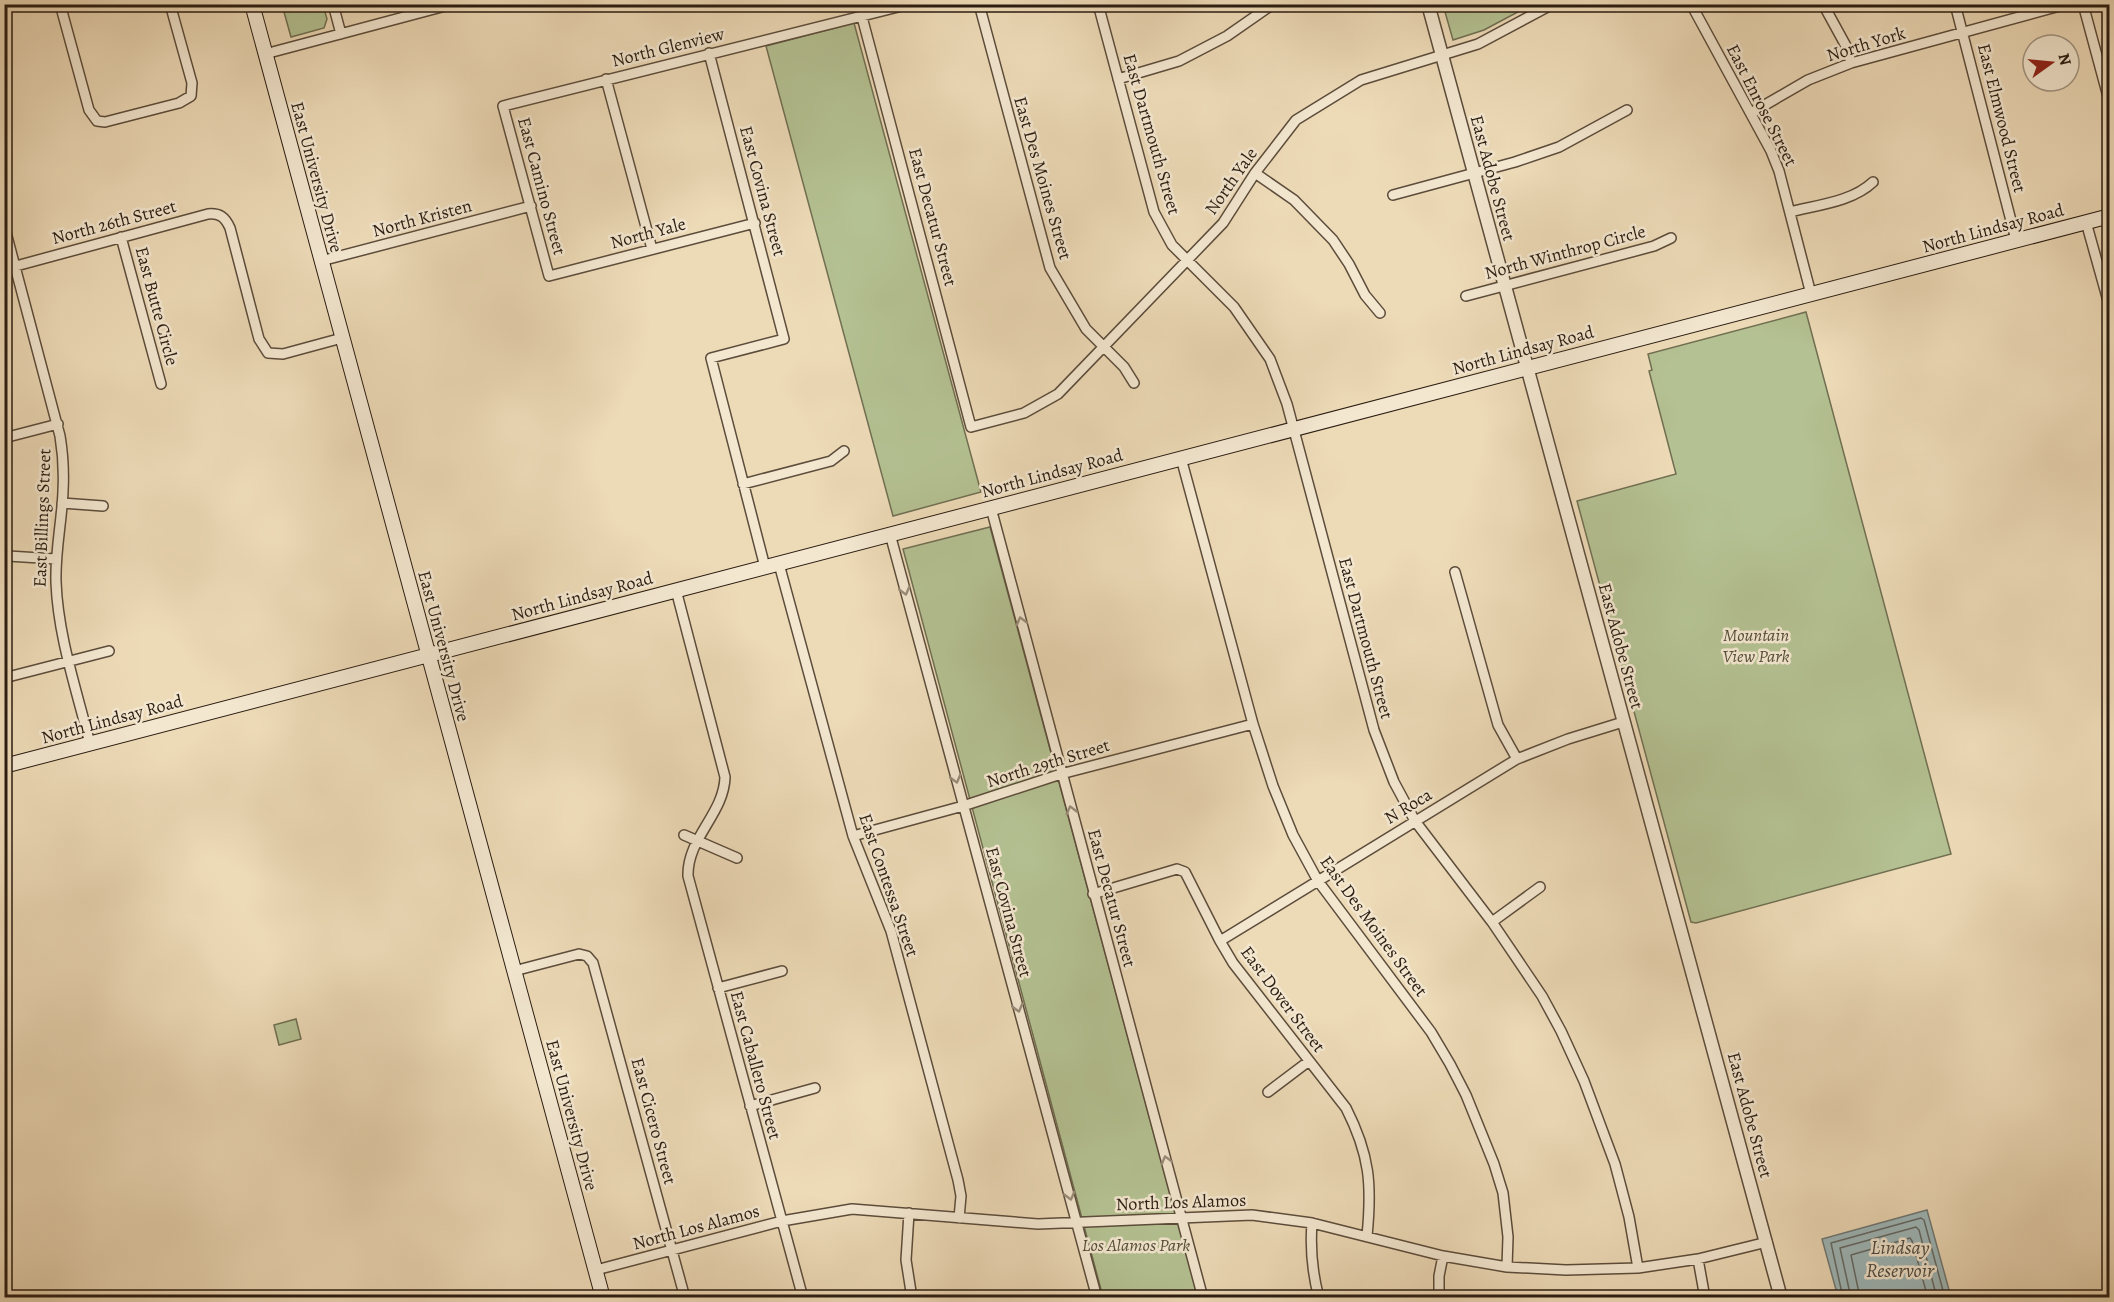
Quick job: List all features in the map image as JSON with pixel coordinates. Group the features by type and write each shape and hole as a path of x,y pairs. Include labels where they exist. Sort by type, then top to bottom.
{"main road":[{"name":"East University Drive","path":"252,4 603,1298"},
{"name":"North Lindsay Road","path":"4,766 2109,216"}],"street":[{"path":"60,4 89,110 97,121 109,122 179,103 191,96 192,83 170,4"},
{"path":"333,4 341,34"},
{"name":"North Glenview","path":"503,106 910,4"},
{"name":"East Des Moines Street","path":"979,4 1050,268 1086,329 1124,368 1134,383"},
{"name":"East Dartmouth Street","path":"1098,4 1154,212 1172,245 1234,307 1270,359 1287,404 1374,730 1394,782 1415,821 1492,922 1542,996 1584,1081 1615,1164 1629,1217 1638,1268"},
{"path":"1119,79 1179,61 1227,36 1273,4"},
{"name":"East Adobe Street","path":"1428,4 1781,1298"},
{"name":"North Yale","path":"971,427 1024,413 1058,394 1223,223 1255,173 1296,120 1361,80 1490,39 1553,4"},
{"name":"East Enrose Street","path":"1691,4 1775,161 1811,294"},
{"path":"1823,4 1846,46 1851,63"},
{"name":"East Elmwood Street","path":"1955,4 2016,240"},
{"name":"North York","path":"1751,113 1808,80 1851,63 2067,4"},
{"path":"2083,4 2109,104"},
{"path":"265,54 453,5"},
{"name":"East Decatur Street","path":"862,17 971,427"},
{"name":"East Covina Street","path":"709,53 784,339 711,358 743,484"},
{"path":"606,79 652,249"},
{"name":"East Camino Street","path":"503,106 549,276"},
{"path":"1392,195 1559,147 1627,110"},
{"path":"1255,173 1294,200 1333,240 1365,295 1380,313"},
{"path":"1790,212 1849,196 1873,182"},
{"name":"North Kristen","path":"321,261 531,207"},
{"name":"North 26th Street","path":"16,266 208,214 222,215 230,228 260,339 268,352 283,354 342,338"},
{"path":"2086,222 2109,306"},
{"name":"North Yale","path":"549,276 755,223"},
{"name":"East Billings Street","path":"4,225 58,424 64,469 56,559 57,601 90,744"},
{"name":"East Butte Circle","path":"121,237 161,384"},
{"name":"North Winthrop Circle","path":"1466,296 1654,246 1671,238"},
{"path":"4,438 58,424"},
{"path":"765,567 743,484 831,461 844,450"},
{"name":"East Des Moines Street","path":"1181,458 1253,724 1273,786 1289,825 1318,881 1431,1032 1466,1095 1494,1164 1503,1193 1508,1237 1507,1268"},
{"path":"62,503 103,506"},
{"name":"East Decatur Street","path":"991,508 1203,1298"},
{"name":"East Covina Street","path":"890,534 1097,1298"},
{"path":"8,556 56,559"},
{"name":"East Contessa Street","path":"779,564 853,836 894,943 958,1180 961,1196 959,1218"},
{"path":"1455,572 1498,725 1517,759"},
{"name":"East Caballero Street","path":"676,590 725,777 719,803 689,858 688,876 803,1298"},
{"path":"4,678 109,651"},
{"name":"N Roca","path":"1220,941 1517,759 1568,739 1623,722"},
{"name":"North 29th Street","path":"853,836 963,806 1061,774 1253,724"},
{"path":"684,835 737,858"},
{"name":"East Dover Street","path":"1094,894 1177,869 1182,870 1220,941 1252,988 1346,1108 1363,1146 1370,1190 1367,1236"},
{"path":"1492,922 1540,887"},
{"name":"East Cicero Street","path":"514,971 575,955 587,956 595,968 685,1298"},
{"path":"718,988 782,971"},
{"path":"1268,1092 1309,1061"},
{"path":"750,1106 814,1088"},
{"name":"North Los Alamos","path":"596,1270 782,1221 852,1209 1038,1224 1181,1216 1252,1215 1312,1223 1443,1256 1507,1268 1566,1270 1638,1268 1698,1259 1767,1242"},
{"path":"909,1213 906,1260 912,1298"},
{"path":"1312,1223 1310,1248 1319,1298"},
{"path":"1439,1298 1439,1276 1443,1256"},
{"path":"1698,1259 1705,1298"}],"green space":[{"path":"1443,4 1531,5 1484,30 1453,40"},
{"path":"282,5 323,5 327,19 324,28 291,37"},
{"path":"854,23 981,492 893,516 766,46"},
{"name":"Mountain View Park","path":"1806,312 1951,854 1696,923 1691,922 1577,501 1676,474 1649,371 1652,370 1648,354"},
{"name":"Los Alamos Park","path":"990,527 1198,1297 1103,1297 903,549"},
{"path":"296,1019 301,1039 279,1045 274,1025"}],"water":[{"name":"Lindsay Reservoir","path":"1927,1210 1951,1297 1838,1297 1822,1239"}]}
